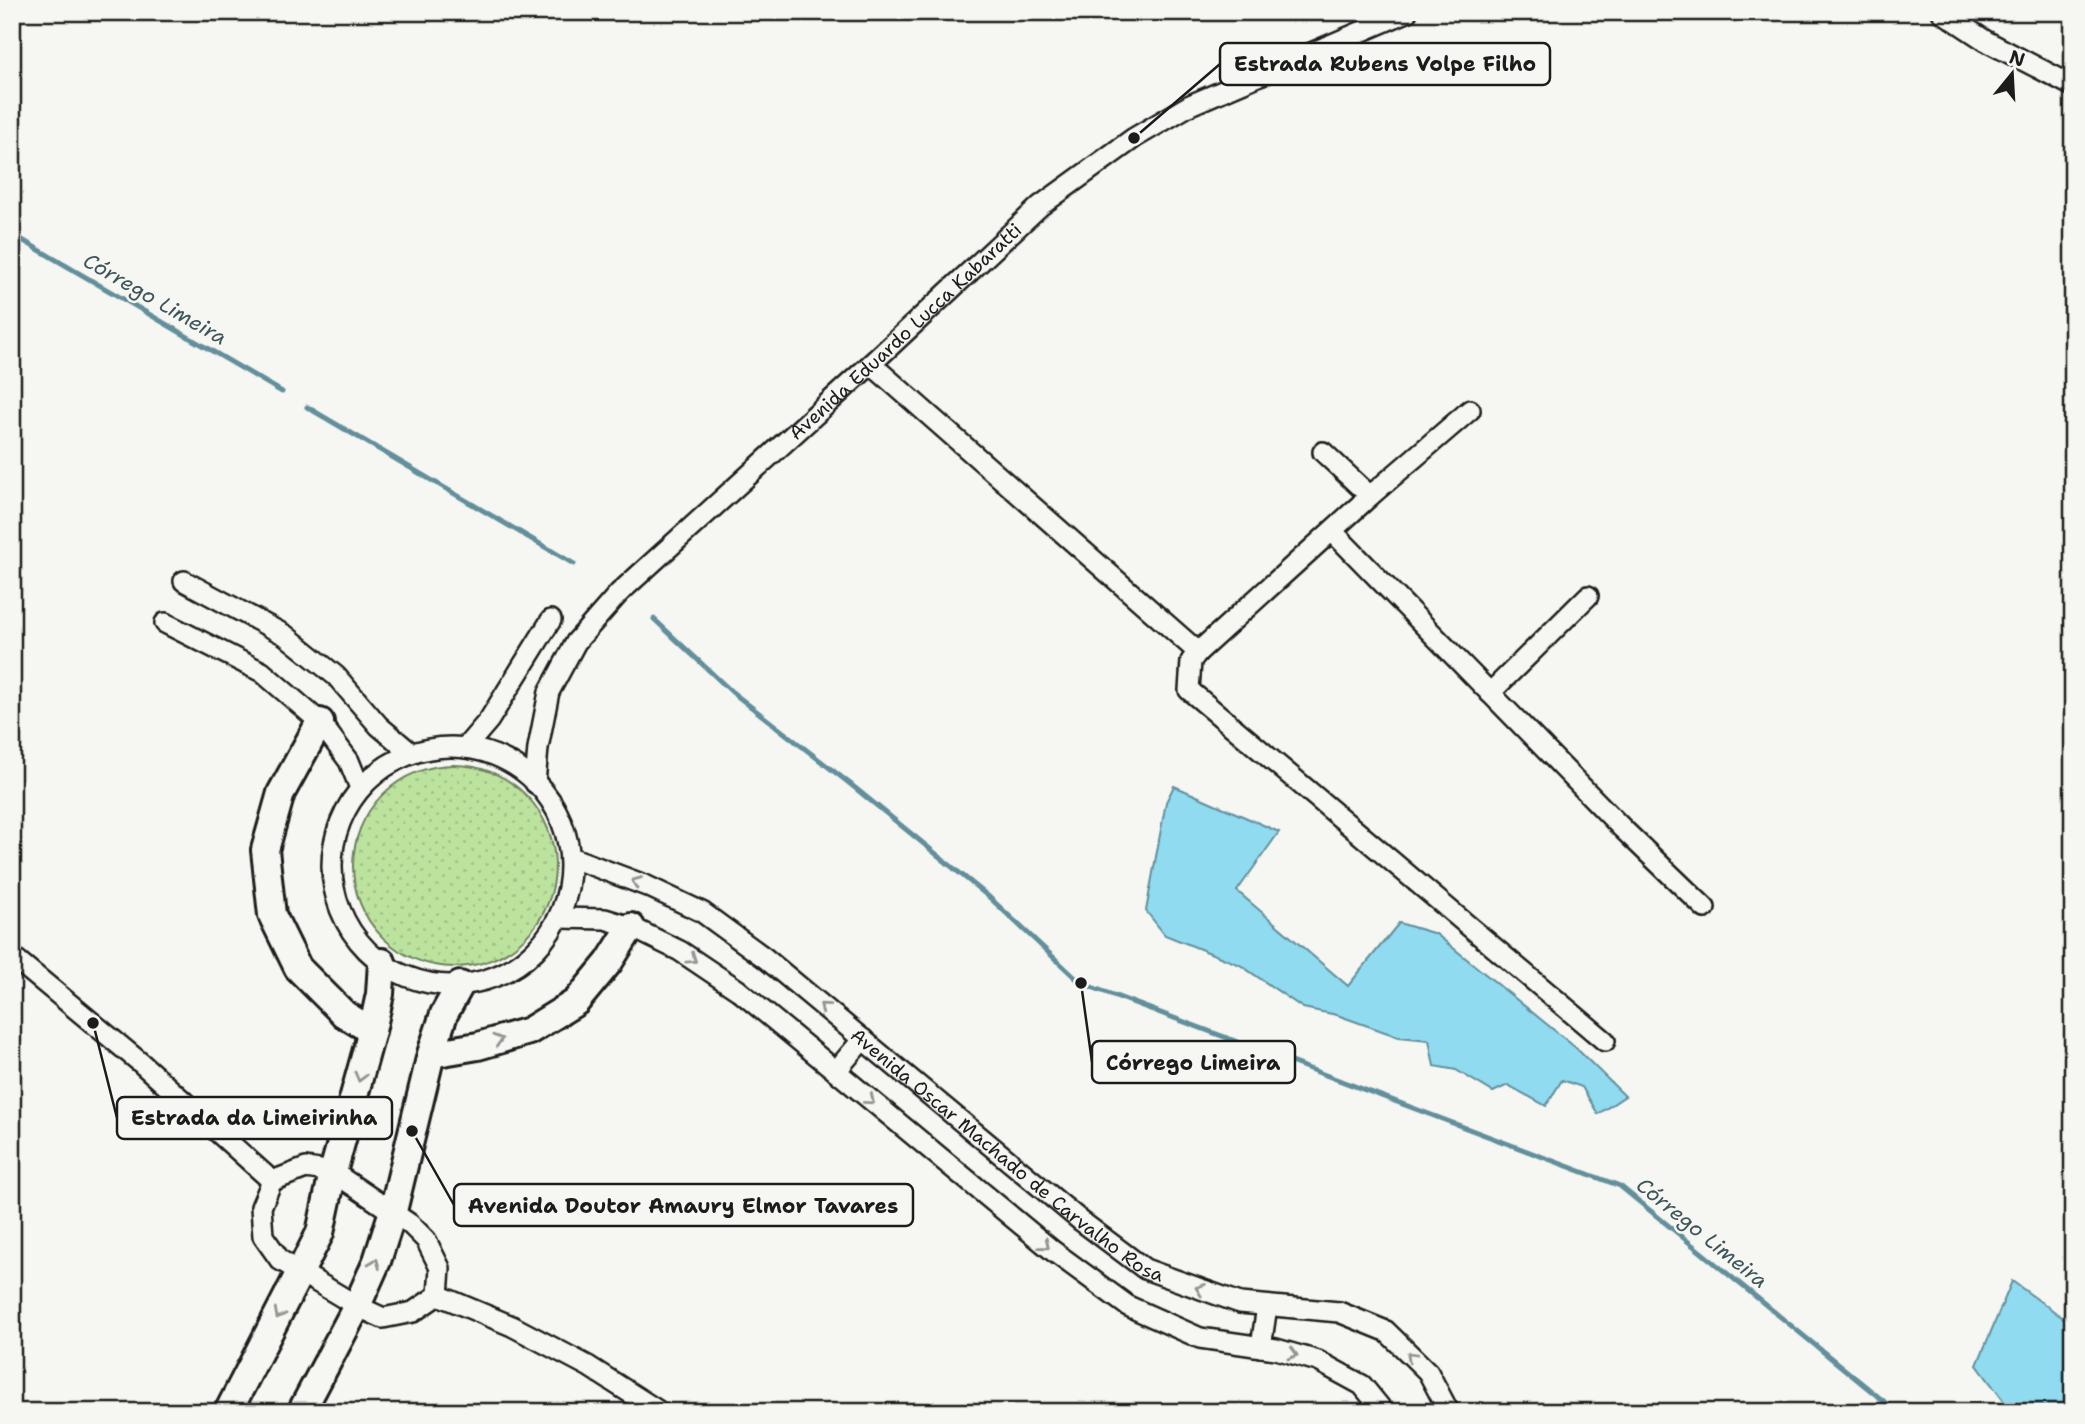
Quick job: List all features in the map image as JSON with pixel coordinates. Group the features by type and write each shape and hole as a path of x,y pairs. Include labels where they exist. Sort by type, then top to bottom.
{"street":[{"name":"Avenida Eduardo Lucca Kabaratti","path":"535,783 538,748 549,692 576,642 619,593 1040,206 1134,138 1190,105 1407,12"},
{"path":"1942,12 1986,41 2073,86"},
{"path":"871,364 1198,652"},
{"path":"1471,410 1370,496 1198,652 1191,661 1189,690 1605,1041"},
{"path":"1323,452 1370,496"},
{"path":"1332,531 1623,829 1704,908"},
{"path":"184,581 285,635 336,676 379,726 411,753"},
{"path":"1490,693 1588,596"},
{"path":"465,748 489,720 551,620"},
{"path":"164,623 262,672 320,722 349,761 360,788"},
{"path":"320,722 281,793 265,850 272,915 298,968 344,1014 372,1031"},
{"path":"442,747 473,749 503,758 535,783 550,799 564,827 570,857 569,888 559,918 542,944 519,965 491,979 460,985 429,984 399,974 373,957 352,933 338,905 331,875 333,844 339,824 360,788 383,767 411,753 442,747"},
{"name":"Avenida Oscar Machado de Carvalho Rosa","path":"570,857 647,886 702,912 765,958 1082,1221 1145,1269 1240,1303 1339,1312 1386,1331 1428,1372 1449,1412"},
{"path":"559,918 605,919 631,928 680,951 738,990 1053,1251 1128,1306 1200,1338 1261,1347 1318,1361 1362,1385 1384,1412"},
{"path":"431,1054 478,1046 529,1031 576,1002 609,962 631,928"},
{"path":"12,956 141,1063 272,1181"},
{"path":"228,1412 320,1233 333,1172 372,1031 380,994 382,962"},
{"path":"301,1412 357,1306 377,1261 393,1211 431,1054 444,1014 460,985"},
{"path":"836,1071 863,1039"},
{"path":"306,1168 333,1172 393,1211 426,1240 440,1268 438,1294 413,1312 383,1318 357,1306 280,1261 263,1236 261,1207 272,1181 306,1168"},
{"path":"438,1294 523,1332 588,1366 660,1412"},
{"path":"1261,1347 1267,1306"}],"green space":[{"path":"454,765 493,772 526,794 548,827 555,866 548,905 526,938 493,960 454,967 415,960 382,938 360,905 353,866 360,827 382,794 415,772"}],"water":[{"path":"1174,786 1279,832 1237,891 1348,986 1399,923 1436,934 1576,1048 1625,1096 1598,1114 1582,1087 1562,1080 1546,1106 1508,1085 1493,1092 1456,1070 1434,1066 1429,1040 1399,1037 1337,1015 1303,1008 1240,965 1165,935 1146,911 1166,802"},
{"path":"2012,1281 2073,1325 2073,1412 2012,1412 1977,1365"}],"waterway":[{"name":"Córrego Limeira","path":"12,234 282,392"},
{"name":"Córrego Limeira","path":"307,407 574,564"},
{"name":"Córrego Limeira","path":"654,619 732,692 989,897 1081,983 1620,1186 1897,1412"}],"place":[{"name":"Estrada Rubens Volpe Filho","path":"1134,138"},
{"name":"Córrego Limeira","path":"1081,983"},
{"name":"Estrada da Limeirinha","path":"93,1023"},
{"name":"Avenida Doutor Amaury Elmor Tavares","path":"412,1131"}]}
